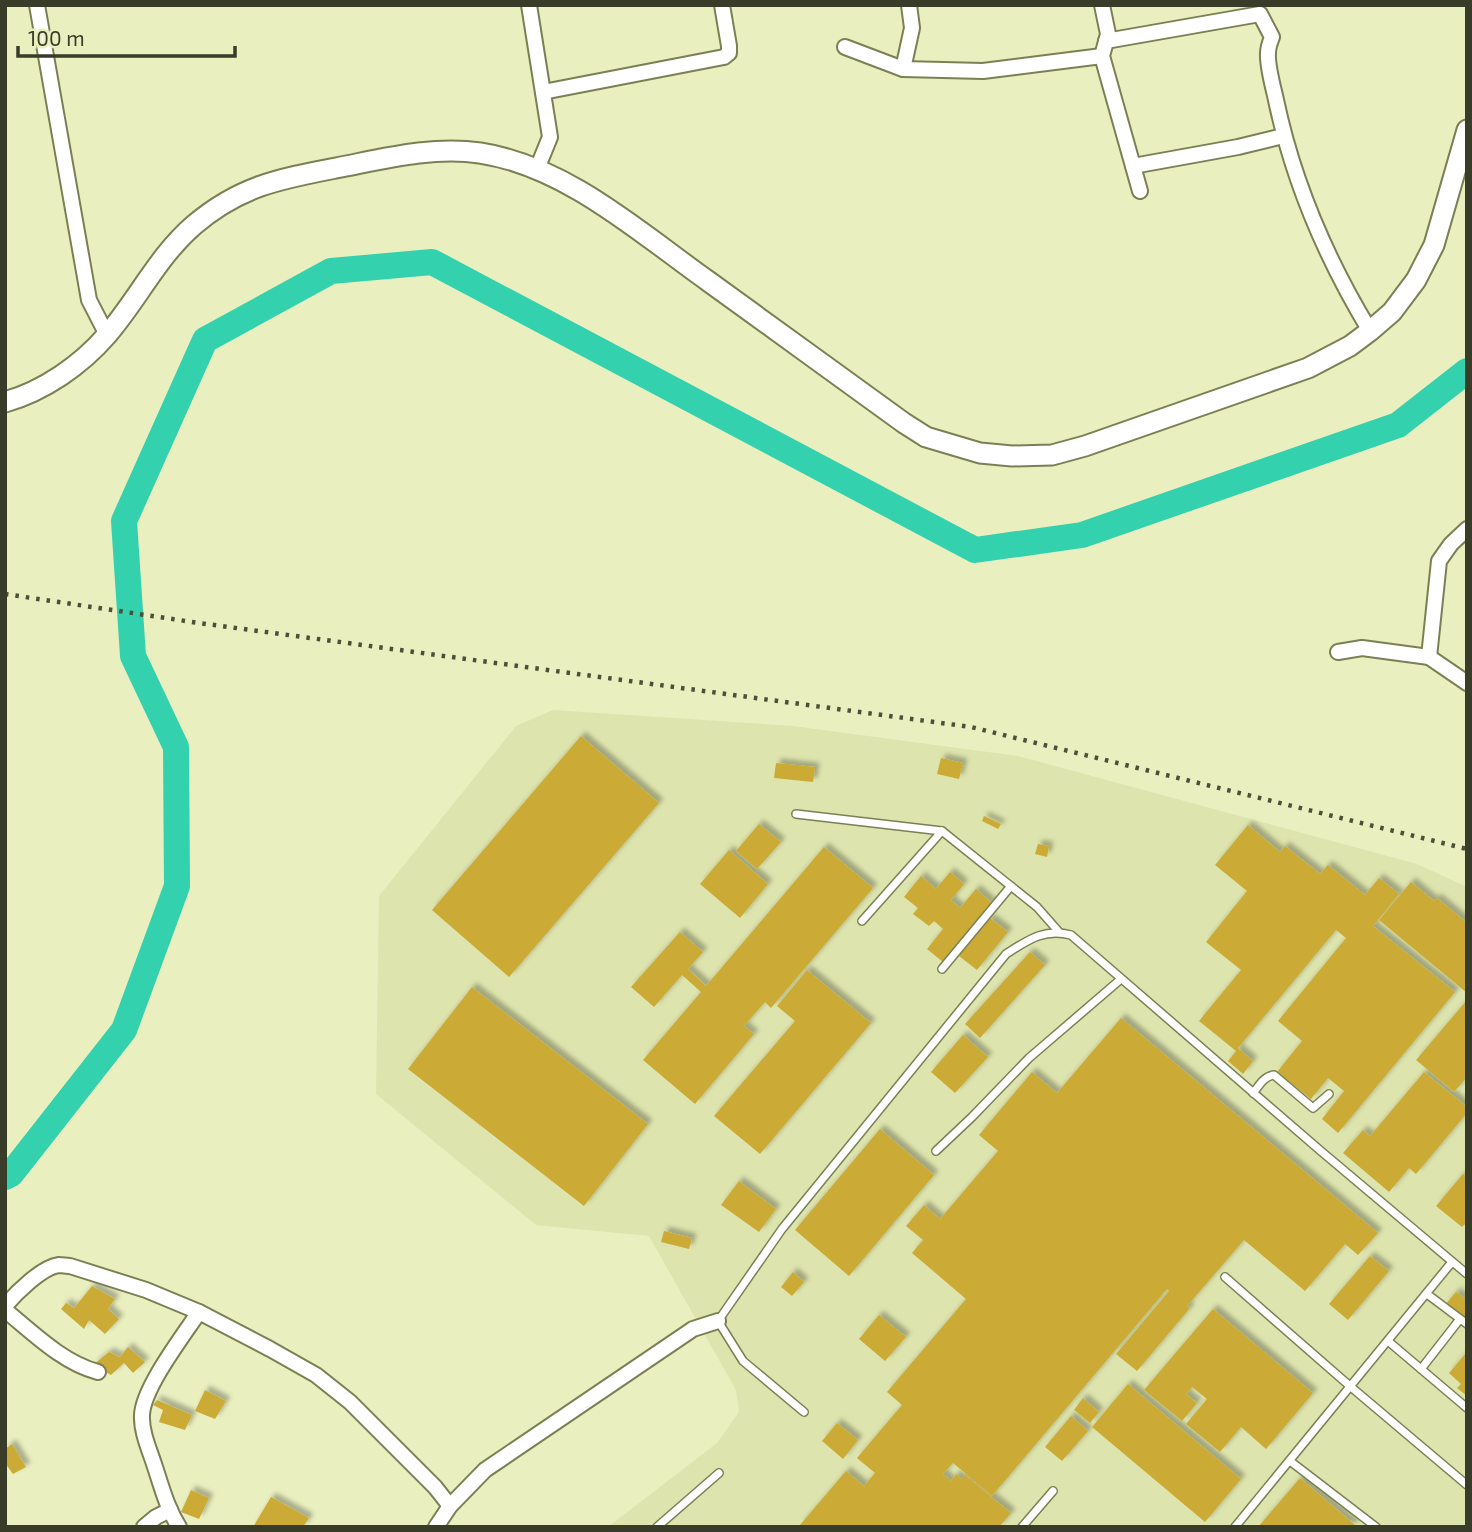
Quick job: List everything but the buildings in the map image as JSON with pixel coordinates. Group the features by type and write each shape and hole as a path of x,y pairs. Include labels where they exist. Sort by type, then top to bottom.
{"street":[{"path":"37,5 89,300 107,335"},
{"path":"529,5 550,137 537,169"},
{"path":"543,92 724,57 729,53 729,46 722,5"},
{"path":"903,69 912,28 909,5"},
{"path":"1102,5 1108,34 1102,56 1140,191"},
{"path":"1106,41 1260,14 1272,37 1268,53 1283,136 1326,249 1370,331"},
{"path":"845,47 903,69 983,71 1102,56"},
{"path":"5,402 48,384 80,362 107,335 170,248 220,205 251,188 299,175 395,156 438,151 479,153 516,161 537,169 594,199 926,437 980,453 1012,457 1052,454 1085,446 1308,368 1350,346 1370,331 1392,312 1416,280 1434,245 1467,130"},
{"path":"1133,166 1283,136"},
{"path":"1429,657 1439,561 1451,544 1467,529"},
{"path":"1338,652 1362,648 1429,657 1467,683"},
{"path":"98,1373 83,1368 52,1348 5,1308 13,1297 51,1267 70,1266 146,1290 199,1312 270,1349 325,1382 350,1402 435,1487 450,1506"},
{"path":"179,1527 165,1499 146,1438 142,1408 152,1384 199,1312"},
{"path":"436,1527 450,1506 485,1470 693,1329 718,1321"},
{"path":"144,1527 170,1510"}],"lane":[{"path":"796,814 942,831 1037,908 1059,932"},
{"path":"862,921 942,831"},
{"path":"942,969 1011,886"},
{"path":"804,1412 743,1361 718,1321 782,1229 1006,954 1034,936 1059,932 1071,935 1467,1274"},
{"path":"936,1151 1029,1058 1121,979"},
{"path":"1253,1093 1263,1080 1275,1076 1313,1108 1329,1094"},
{"path":"1235,1527 1452,1262"},
{"path":"1225,1277 1467,1486"},
{"path":"1421,1369 1463,1322 1427,1294"},
{"path":"1388,1341 1467,1408"},
{"path":"1290,1461 1376,1527"},
{"path":"657,1527 719,1473"},
{"path":"1022,1527 1053,1492"}],"shaded area":[{"path":"553,710 793,726 1018,756 1417,864 1467,887 1467,1527 608,1527 717,1443 739,1412 736,1390 649,1236 536,1225 376,1094 379,896 516,726"}],"waterway":[{"path":"5,1177 11,1174 124,1030 177,886 176,747 133,656 124,521 205,340 331,271 432,262 975,550 1082,535 1398,425 1467,371"}],"railway":[{"path":"5,594 199,623 971,727 1467,849"}]}
